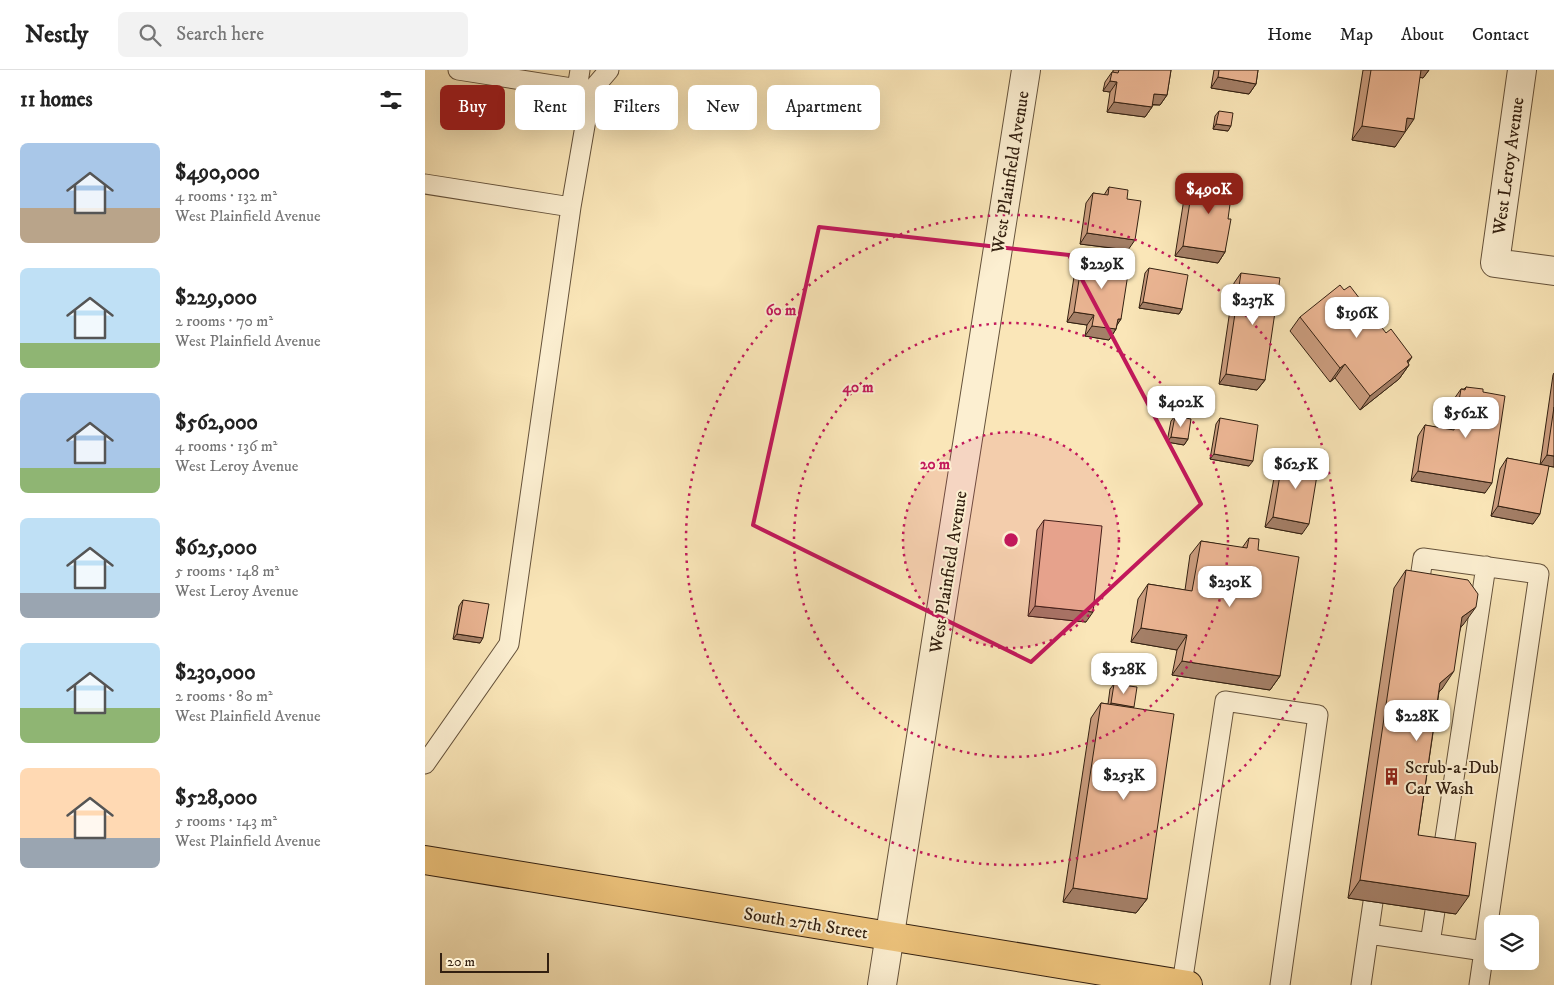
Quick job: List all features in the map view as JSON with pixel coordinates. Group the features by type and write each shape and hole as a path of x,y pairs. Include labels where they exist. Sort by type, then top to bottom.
{"main road":[{"name":"South 27th Street","path":"425,860 1185,984"}],"street":[{"name":"West Plainfield Avenue","path":"882,985 1026,70"},
{"name":"West Leroy Avenue","path":"1522,70 1495,263 1554,271"}],"lane":[{"path":"458,70 552,85"},
{"path":"580,70 583,85"},
{"path":"585,89 609,70"},
{"path":"425,764 509,644 571,207 580,130"},
{"path":"425,184 571,207"},
{"path":"1418,592 1423,558 1539,574 1489,915"},
{"path":"1442,858 1486,566"},
{"path":"1185,984 1225,701 1318,715 1280,985"},
{"path":"1361,985 1373,902"},
{"path":"1431,943 1435,911"},
{"path":"1369,934 1484,951 1479,985"}],"highlighted area":[{"path":"819,227 1069,255 1201,504 1031,662 753,525"}],"building":[{"path":"1119,70 1171,70 1167,95 1154,94 1152,107 1114,102 1117,82 1110,81 1112,72 1118,73"},
{"path":"1219,70 1258,70 1256,84 1218,77"},
{"path":"1371,70 1421,70 1414,119 1407,118 1405,132 1362,126"},
{"path":"1219,111 1233,113 1231,126 1216,124"},
{"path":"1194,176 1233,182 1228,219 1231,219 1225,252 1183,246"},
{"path":"1109,187 1128,190 1127,199 1141,201 1135,240 1087,233 1093,193 1108,195"},
{"path":"1083,254 1130,261 1121,319 1118,319 1116,329 1092,326 1094,315 1074,312"},
{"path":"1149,268 1188,275 1182,309 1143,302"},
{"path":"1241,273 1280,278 1265,380 1226,374"},
{"path":"1340,285 1344,290 1350,286 1386,333 1391,329 1412,357 1407,361 1409,365 1370,396 1345,364 1340,368 1300,317"},
{"path":"1466,387 1483,389 1483,392 1505,396 1492,483 1418,471 1425,425 1454,430 1461,389 1465,390"},
{"path":"1554,407 1554,456 1547,455"},
{"path":"1175,416 1191,419 1188,439 1171,437"},
{"path":"1220,418 1258,425 1253,461 1214,454"},
{"path":"1283,457 1319,463 1309,524 1273,517"},
{"path":"1507,458 1549,466 1540,514 1498,506"},
{"path":"1044,520 1102,526 1093,612 1035,606"},
{"path":"1249,538 1259,539 1258,550 1299,557 1280,676 1182,661 1187,635 1141,628 1148,584 1192,591 1201,541 1247,548"},
{"name":"Scrub-a-Dub Car Wash","path":"1406,570 1468,580 1478,594 1476,607 1462,617 1454,671 1440,683 1418,835 1476,843 1469,896 1360,880"},
{"path":"463,600 489,604 483,638 457,634"},
{"path":"1114,684 1137,687 1134,707 1111,703"},
{"path":"1101,703 1174,714 1147,899 1073,888"}],"place":[{"name":"Scrub-a-Dub Car Wash","path":"1391,777"}]}
